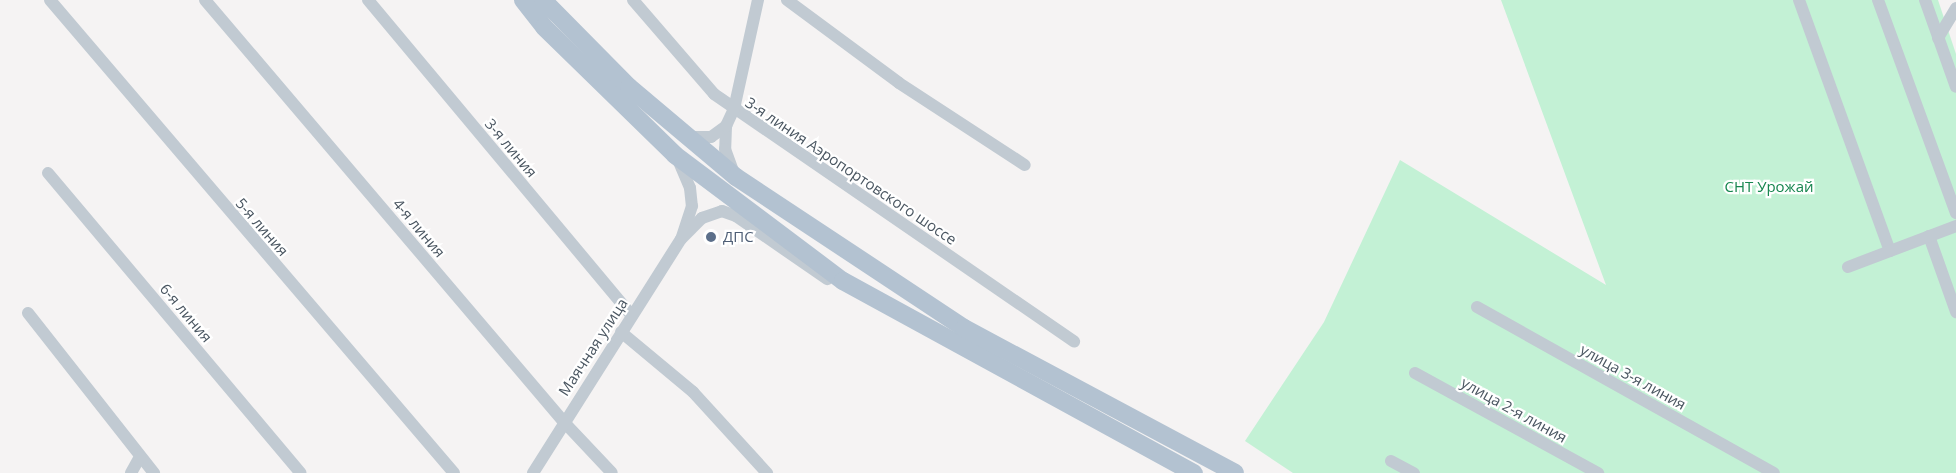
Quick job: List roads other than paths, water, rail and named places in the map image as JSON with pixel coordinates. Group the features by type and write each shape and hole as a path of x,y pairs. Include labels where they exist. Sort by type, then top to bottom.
{"main road":[{"path":"523,0 544,27 675,155 843,281 1194,473"},
{"path":"543,0 629,87 736,177 964,328 1235,473"}],"street":[{"name":"5-я линия","path":"50,0 454,473"},
{"name":"4-я линия","path":"205,0 563,421 612,473"},
{"name":"3-я линия","path":"368,0 631,315"},
{"name":"3-я линия Аэропортовского шоссе","path":"633,0 714,94 1074,341"},
{"path":"686,137 711,137 726,126 735,109 758,0"},
{"path":"787,0 899,83 1025,165"},
{"path":"1799,0 1890,251"},
{"path":"1878,0 1956,213"},
{"path":"1925,0 1956,87"},
{"path":"1938,38 1956,8"},
{"path":"726,126 728,161 736,177"},
{"path":"675,155 686,173 692,206 681,239"},
{"name":"6-я линия","path":"48,173 301,473"},
{"path":"681,239 702,218 722,211 736,216 828,279 870,297"},
{"path":"1848,267 1956,226"},
{"path":"1929,236 1956,312"},
{"name":"Маячная улица","path":"533,473 563,421 681,239"},
{"name":"улица 3-я линия","path":"1477,307 1774,473"},
{"path":"28,313 154,473"},
{"path":"621,332 693,392 767,473"},
{"name":"улица 2-я линия","path":"1415,374 1598,473"},
{"path":"131,473 140,457"},
{"path":"1391,461 1414,473"}],"place":[{"name":"ДПС","path":"711,237"}],"park label":[{"name":"СНТ Урожай","path":"1769,187"}]}
